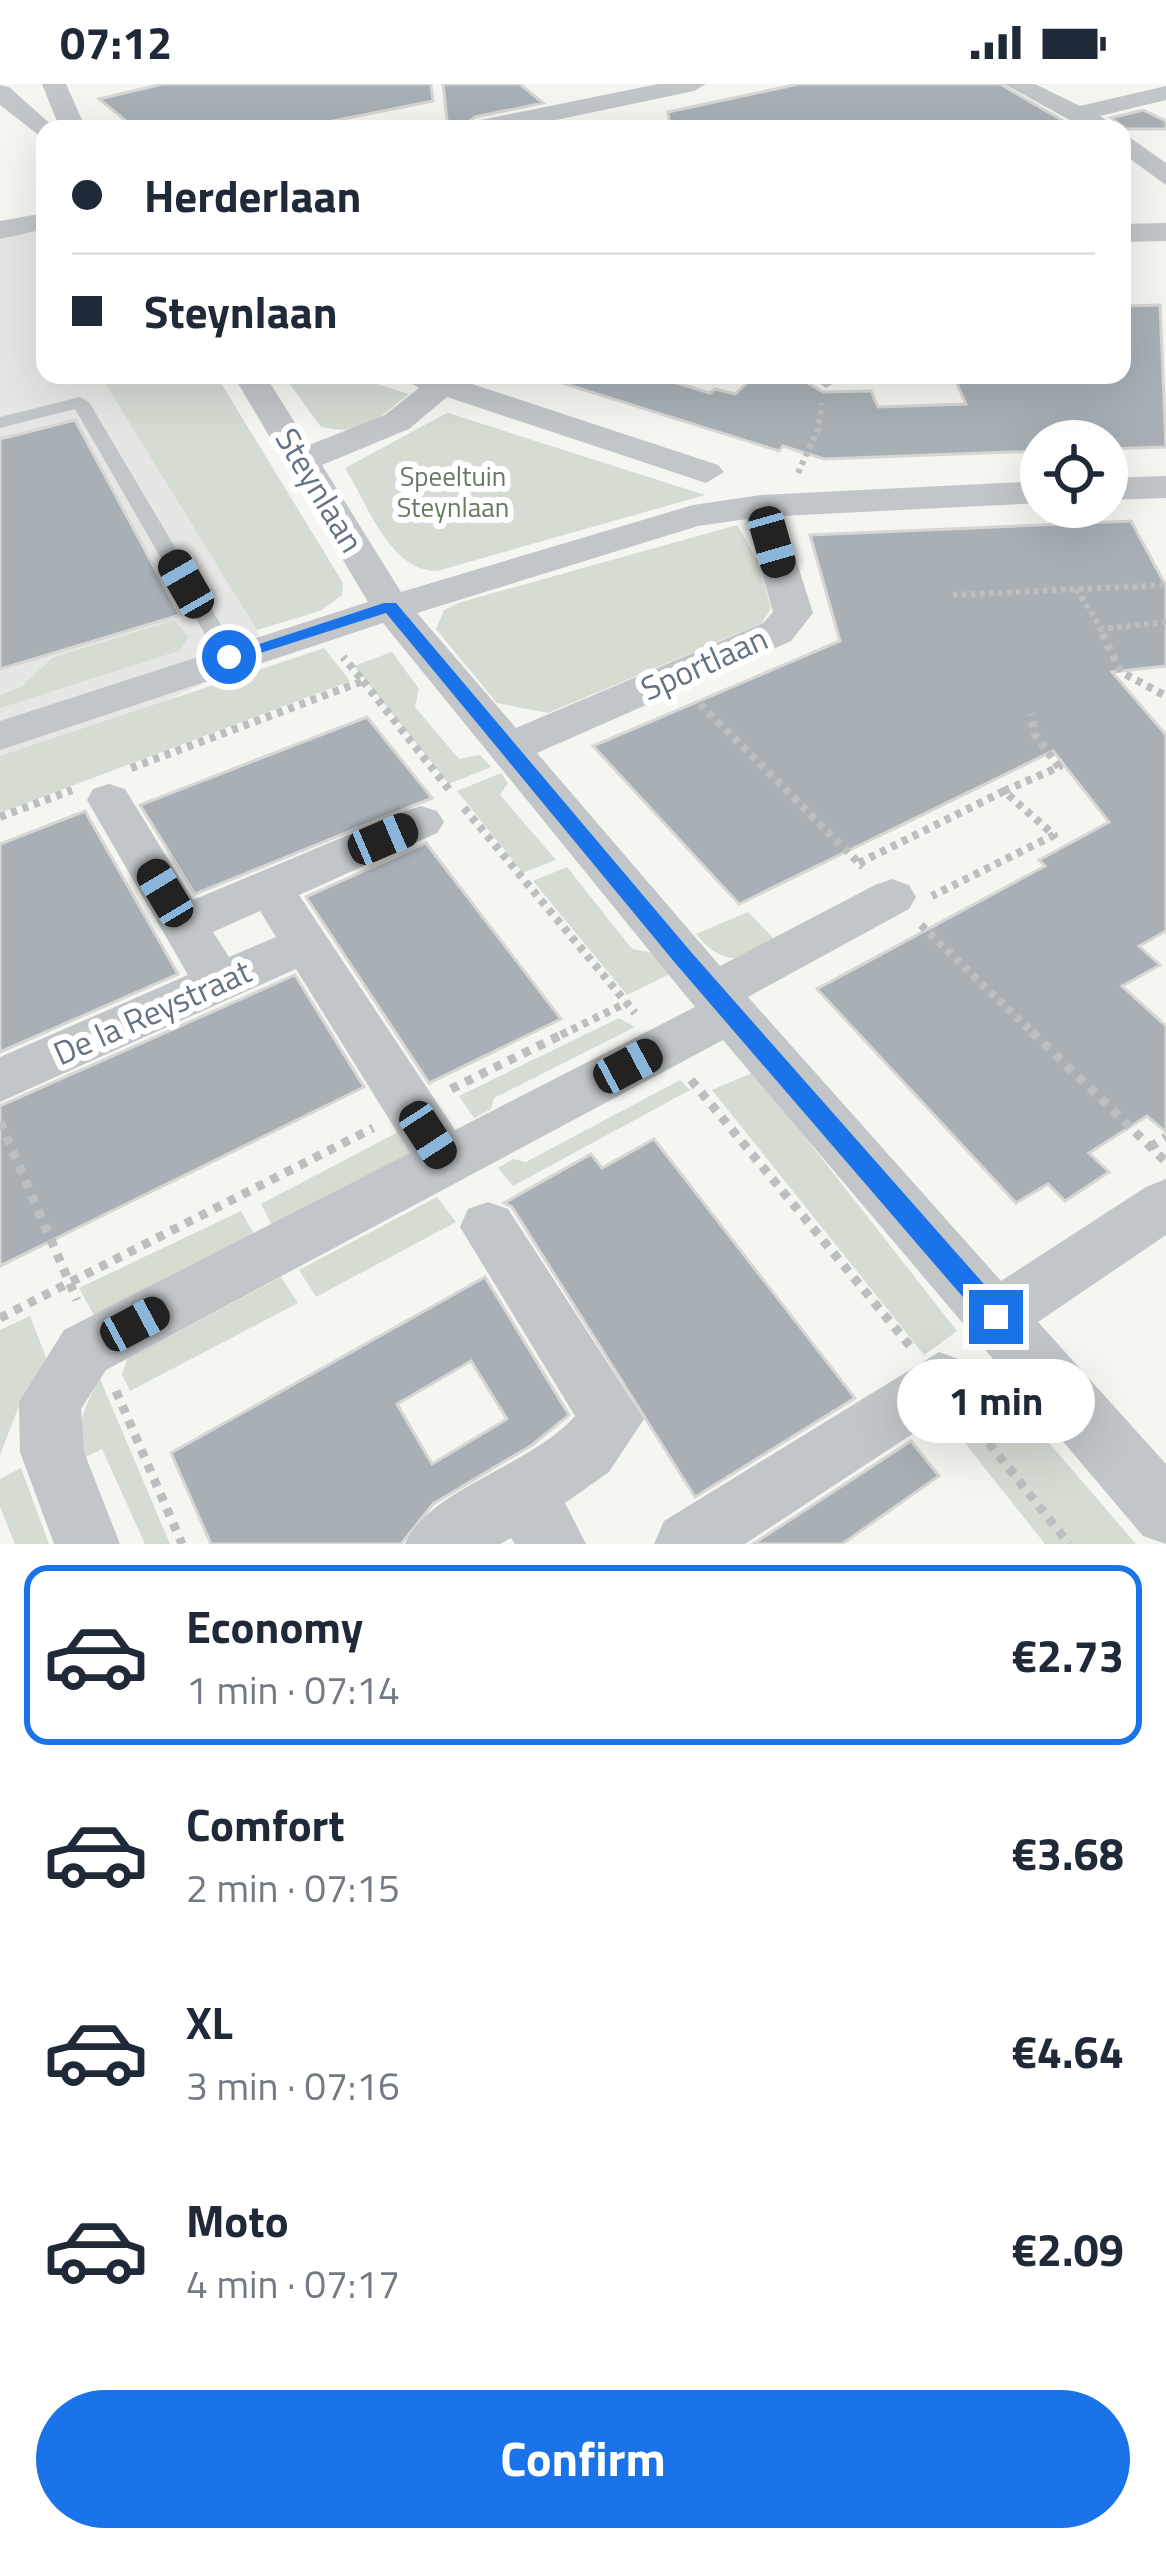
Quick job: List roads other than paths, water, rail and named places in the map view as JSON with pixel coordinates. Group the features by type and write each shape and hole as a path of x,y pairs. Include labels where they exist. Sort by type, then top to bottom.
{"street":[{"path":"54,84 69,120"},
{"path":"520,120 694,84"},
{"path":"1016,84 1089,120"},
{"path":"0,92 36,124"},
{"path":"1078,114 1166,93"},
{"path":"1131,148 1166,178"},
{"path":"0,230 36,223"},
{"path":"1131,233 1166,232"},
{"name":"Steynlaan","path":"255,384 390,606 722,1002 1166,1513"},
{"path":"304,460 397,422 432,384"},
{"path":"454,384 706,472"},
{"path":"1128,488 1166,487"},
{"path":"0,736 320,628 693,516 779,505 1020,493"},
{"name":"Sportlaan","path":"507,749 777,632 793,613 779,505"},
{"name":"De la Reystraat","path":"103,787 218,982"},
{"path":"183,924 421,823"},
{"path":"87,1544 52,1452 50,1402 85,1350 664,1048 722,1002 892,886"},
{"path":"269,888 446,1161"},
{"name":"De la Reystraat","path":"0,1080 304,944"},
{"path":"996,1317 1166,1204"},
{"path":"438,1544 538,1520 613,1419 488,1227"},
{"path":"687,1544 939,1381"}],"lane":[{"path":"0,423 80,402 229,657"}],"park label":[{"name":"Speeltuin Steynlaan","path":"453,490"}]}
